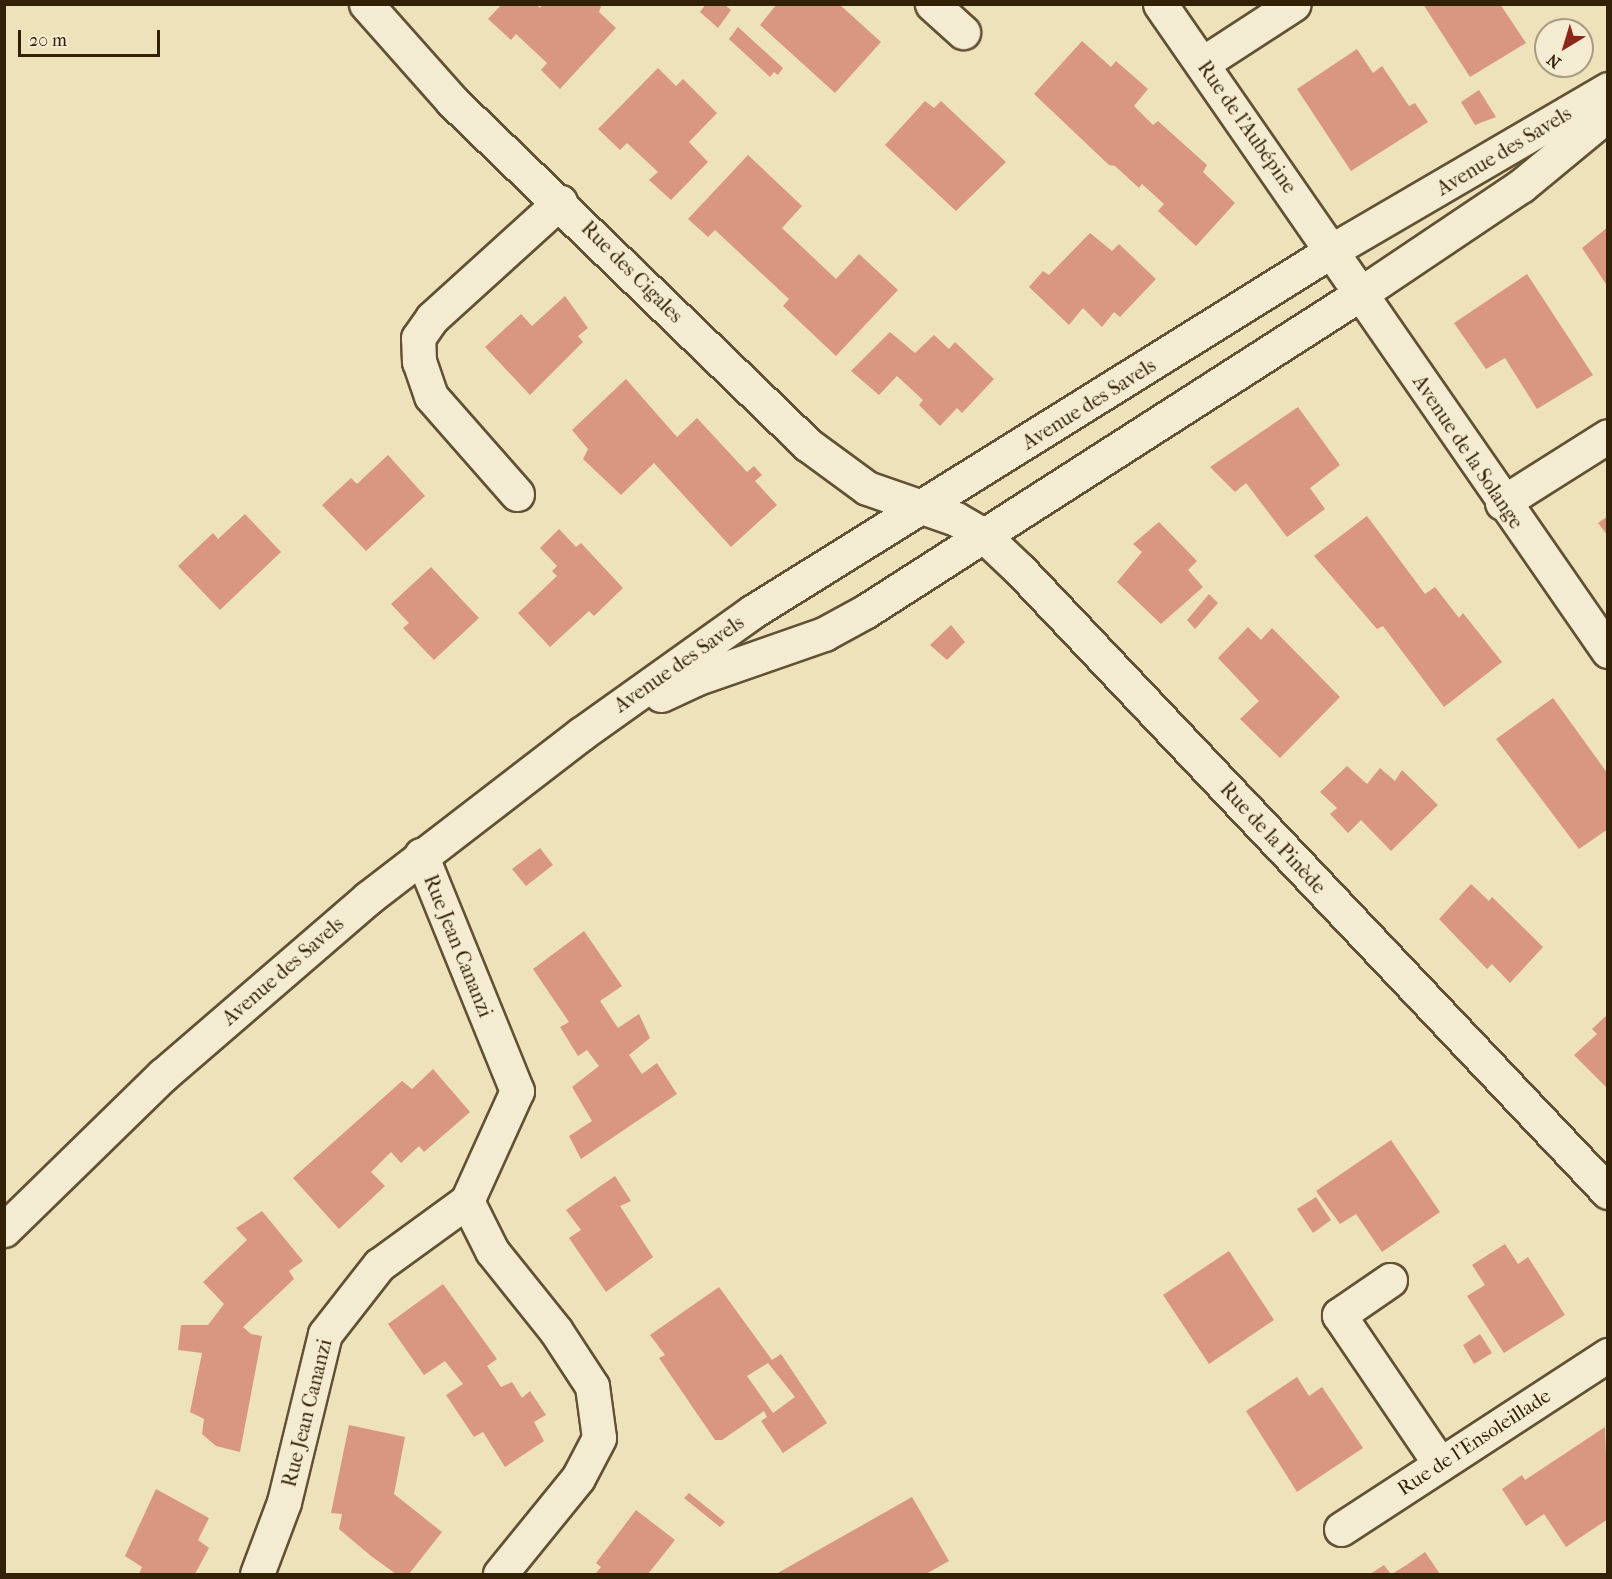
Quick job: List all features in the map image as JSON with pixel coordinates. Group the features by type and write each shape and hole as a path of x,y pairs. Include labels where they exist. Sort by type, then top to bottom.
{"street":[{"name":"Rue des Cigales","path":"366,4 452,101 560,202 807,444 867,488 922,507"},
{"path":"932,4 963,32"},
{"name":"Rue de l'Aubépine","path":"1160,4 1331,251"},
{"path":"1203,63 1293,4"},
{"name":"Avenue des Savels","path":"4,1230 163,1075 421,855 580,734 752,612 1331,251 1443,189 1608,89"},
{"name":"Avenue des Savels","path":"580,734 696,679 824,634 1360,294 1521,186 1608,114"},
{"path":"517,494 431,396 419,362 418,338 432,318 560,202"},
{"name":"Avenue de la Solange","path":"1331,251 1502,503 1608,651"},
{"path":"1502,503 1608,436"},
{"name":"Rue de la Pinède","path":"922,507 956,519 982,534 1608,1192"},
{"name":"Rue Jean Cananzi","path":"257,1575 284,1502 325,1334 379,1264 467,1201 517,1091 421,855"},
{"path":"467,1201 492,1251 592,1386 599,1438 578,1478 500,1575"},
{"path":"1390,1280 1339,1315 1440,1464"},
{"name":"Rue de l'Ensoleillade","path":"1341,1529 1608,1355"}],"building":[{"path":"502,4 536,4 540,8 543,4 602,4 599,12 616,28 560,89 541,70 547,63 516,34 511,40 488,19"},
{"path":"706,4 724,4 731,10 718,28 700,12"},
{"path":"777,4 839,4 881,42 835,93 760,25"},
{"path":"1423,4 1500,4 1526,43 1470,77"},
{"path":"738,27 783,68 778,75 774,72 770,77 729,39"},
{"path":"1082,41 1111,67 1116,61 1148,89 1134,106 1153,125 1158,121 1207,165 1203,172 1235,203 1196,246 1158,211 1164,204 1142,184 1139,188 1115,166 1109,165 1034,94"},
{"path":"1357,49 1373,73 1382,66 1409,106 1415,103 1428,122 1351,171 1297,89"},
{"path":"658,68 676,86 683,79 717,113 689,142 708,162 671,200 649,180 658,172 627,143 620,150 598,129"},
{"path":"1479,90 1496,117 1475,125 1461,102"},
{"path":"925,101 934,108 941,101 1006,162 956,211 885,145"},
{"path":"748,155 802,206 782,228 836,279 859,254 898,290 836,356 783,306 789,299 715,230 708,237 688,219"},
{"path":"1608,227 1608,287 1582,248"},
{"path":"1090,233 1112,251 1119,244 1156,279 1120,317 1114,312 1102,327 1083,308 1069,325 1029,287 1043,271 1049,275"},
{"path":"1527,274 1593,375 1537,409 1505,358 1486,369 1454,323"},
{"path":"565,296 588,328 578,336 583,342 530,395 485,347 521,314 532,326"},
{"path":"890,332 915,353 934,335 949,349 955,342 994,379 962,413 957,408 940,426 919,405 923,400 897,376 879,395 851,371"},
{"path":"626,379 677,437 697,418 747,472 754,466 762,475 755,481 777,505 731,547 654,463 621,495 583,459 588,449 572,430"},
{"path":"1298,407 1340,465 1310,488 1325,509 1287,537 1246,483 1235,492 1210,467"},
{"path":"388,455 425,496 366,551 322,505 351,478 357,484"},
{"path":"245,514 281,552 220,610 178,566 213,533 218,539"},
{"path":"1367,516 1425,594 1435,587 1459,618 1463,613 1502,662 1444,707 1383,626 1377,629 1314,556"},
{"path":"1608,516 1608,536 1598,523"},
{"path":"1159,522 1197,561 1188,570 1203,587 1161,624 1117,582 1142,552 1133,544"},
{"path":"559,529 576,547 581,543 623,588 594,616 589,611 550,647 518,613 557,576 552,571 557,566 540,548"},
{"path":"431,567 479,618 434,660 403,628 409,623 391,604"},
{"path":"1209,594 1218,603 1195,629 1187,620"},
{"path":"951,625 965,642 947,660 930,645"},
{"path":"1248,627 1261,640 1272,628 1340,697 1280,758 1240,719 1259,701 1218,658"},
{"path":"1553,698 1608,774 1608,829 1579,849 1496,739"},
{"path":"1347,766 1367,784 1380,768 1395,781 1402,770 1438,805 1391,851 1361,820 1348,833 1330,814 1337,808 1320,792"},
{"path":"540,848 553,865 526,886 512,869"},
{"path":"1471,884 1489,901 1492,897 1543,947 1510,983 1492,964 1487,969 1439,919"},
{"path":"584,931 622,986 600,1001 618,1028 639,1014 650,1038 629,1055 642,1074 657,1063 677,1094 581,1159 569,1136 592,1121 572,1087 599,1066 587,1050 578,1056 560,1027 569,1022 533,969"},
{"path":"1608,1014 1608,1089 1574,1055 1597,1034 1592,1029"},
{"path":"433,1069 470,1112 424,1152 419,1146 401,1163 391,1152 371,1172 385,1186 339,1229 293,1178 402,1081 412,1089"},
{"path":"1391,1140 1440,1212 1382,1252 1356,1214 1340,1224 1316,1191"},
{"path":"615,1176 631,1201 620,1206 653,1257 606,1292 569,1238 581,1230 566,1210"},
{"path":"1316,1197 1331,1220 1313,1233 1297,1209"},
{"path":"262,1211 303,1261 289,1271 294,1279 243,1327 251,1334 262,1336 240,1452 216,1446 202,1434 204,1419 190,1412 202,1353 178,1350 181,1325 208,1325 224,1304 203,1282 247,1240 236,1228"},
{"path":"1505,1244 1518,1264 1528,1257 1565,1315 1504,1353 1467,1296 1485,1285 1472,1265"},
{"path":"1229,1251 1274,1320 1209,1364 1163,1295"},
{"path":"443,1284 497,1359 487,1366 501,1387 512,1382 522,1398 530,1391 546,1415 534,1422 544,1441 505,1467 483,1432 474,1437 446,1395 463,1384 445,1361 424,1375 388,1324"},
{"path":"719,1287 772,1360 781,1354 827,1423 783,1453 761,1421 767,1417 764,1411 722,1440 715,1440 659,1358 665,1355 650,1335","holes":["768,1363 795,1397 773,1413 747,1376"]},
{"path":"1480,1334 1492,1353 1474,1364 1463,1345"},
{"path":"1297,1377 1309,1396 1322,1387 1363,1448 1297,1492 1246,1411"},
{"path":"349,1425 405,1437 394,1494 442,1532 409,1574 396,1574 371,1556 339,1529 342,1514 331,1513"},
{"path":"1605,1427 1608,1519 1566,1547 1544,1514 1526,1526 1502,1489 1522,1475 1525,1480"},
{"path":"156,1489 209,1518 198,1540 209,1548 195,1574 139,1574 142,1567 125,1556"},
{"path":"689,1493 725,1522 720,1527 684,1498"},
{"path":"912,1497 949,1561 926,1574 776,1574"},
{"path":"636,1510 675,1540 648,1574 595,1574 601,1567 596,1563"},
{"path":"1425,1552 1440,1574 1392,1574 1408,1564"},
{"path":"1384,1565 1391,1574 1370,1574"}]}
